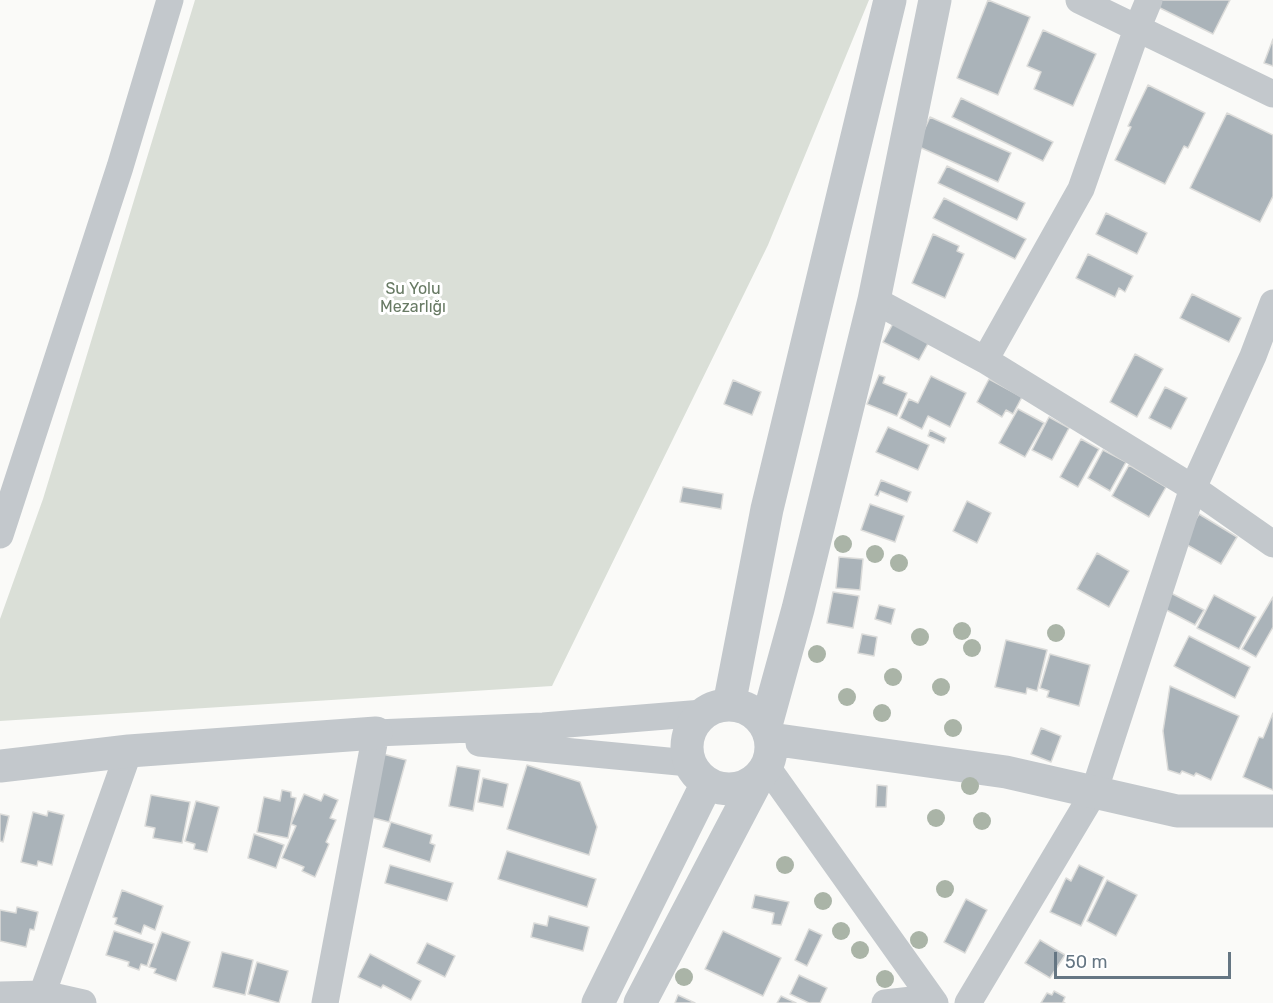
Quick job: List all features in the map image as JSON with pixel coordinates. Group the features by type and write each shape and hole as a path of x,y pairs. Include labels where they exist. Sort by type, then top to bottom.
{"street":[{"path":"0,535 120,167 170,0"},
{"path":"765,752 746,786 733,790 719,789 698,773 687,749 688,735 694,723 716,709 767,509 890,0"},
{"path":"640,1003 765,752 874,300 935,0"},
{"path":"1079,0 1273,94"},
{"path":"985,360 1081,189 1149,0"},
{"path":"874,300 985,360 1193,488 1273,544"},
{"path":"968,1003 1094,792 1193,488 1263,361 1273,303"},
{"path":"0,766 129,752 376,733 543,726 744,707 756,715 765,752 933,1000"},
{"path":"376,733 698,773"},
{"path":"325,1003 376,733"},
{"path":"41,999 129,752"},
{"path":"765,752 1006,772 1177,811 1273,811"},
{"path":"598,1003 698,773"},
{"path":"0,995 83,1003"},
{"path":"885,1003 933,1000"}],"green space":[{"name":"Su Yolu Mezarlığı","path":"195,0 869,0 768,245 552,686 0,721 0,619 43,499"}],"building":[{"path":"988,0 1030,17 998,95 957,78"},
{"path":"1157,0 1230,0 1213,34 1154,5"},
{"path":"1043,30 1096,54 1073,106 1034,89 1041,72 1027,66"},
{"path":"1273,39 1273,66 1264,63"},
{"path":"1148,85 1205,113 1188,148 1184,146 1165,184 1115,160"},
{"path":"961,98 1053,142 1043,161 952,117"},
{"path":"1227,113 1273,135 1273,196 1260,222 1190,188"},
{"path":"930,117 1011,153 998,182 917,146"},
{"path":"947,166 1025,203 1017,220 938,183"},
{"path":"944,198 1026,239 1015,259 933,218"},
{"path":"1106,213 1147,233 1137,254 1096,234"},
{"path":"933,234 959,246 957,251 964,254 945,298 912,283"},
{"path":"1088,254 1133,276 1125,292 1119,288 1115,297 1076,278"},
{"path":"1192,294 1241,318 1229,342 1180,318"},
{"path":"895,320 931,338 919,360 883,342"},
{"path":"1135,354 1163,369 1137,417 1110,402"},
{"path":"879,375 885,377 883,383 907,393 897,416 867,404"},
{"path":"931,376 966,393 950,427 928,416 922,429 900,418 909,399 918,403"},
{"path":"989,379 1022,397 1013,414 1006,410 1002,417 977,402"},
{"path":"733,380 761,392 752,415 724,404"},
{"path":"1165,387 1187,398 1171,429 1149,418"},
{"path":"1018,409 1044,423 1025,457 999,443"},
{"path":"1049,417 1069,428 1052,460 1032,450"},
{"path":"888,427 929,445 918,470 876,452"},
{"path":"930,430 946,438 944,443 928,436"},
{"path":"1081,439 1099,449 1078,487 1060,477"},
{"path":"1103,450 1126,462 1110,491 1088,478"},
{"path":"1129,465 1166,487 1149,517 1112,496"},
{"path":"881,480 911,492 907,502 880,491 878,496 875,495"},
{"path":"683,487 723,494 721,509 680,502"},
{"path":"967,501 991,513 977,543 953,531"},
{"path":"870,504 904,516 895,542 861,530"},
{"path":"1199,514 1237,537 1221,564 1182,542"},
{"path":"1097,553 1129,571 1109,607 1077,589"},
{"path":"839,557 863,559 860,590 836,588"},
{"path":"1165,590 1204,610 1195,625 1157,605"},
{"path":"833,592 859,596 853,628 827,623"},
{"path":"1214,595 1256,617 1239,649 1197,628"},
{"path":"1273,597 1273,627 1256,657 1242,649"},
{"path":"879,605 895,609 891,624 875,619"},
{"path":"862,634 877,637 874,656 858,653"},
{"path":"1189,636 1250,667 1235,698 1174,666"},
{"path":"1006,640 1047,650 1037,691 1027,688 1026,694 995,687"},
{"path":"1050,654 1090,665 1079,706 1047,697 1049,691 1040,688"},
{"path":"1170,686 1239,716 1211,780 1196,773 1194,776 1182,771 1180,774 1168,770 1163,731"},
{"path":"1273,713 1273,790 1243,777 1259,737 1263,738"},
{"path":"1041,728 1061,736 1051,762 1031,754"},
{"path":"383,754 406,760 389,822 366,816"},
{"path":"527,765 580,782 597,827 589,855 507,829"},
{"path":"457,766 480,770 473,811 449,806"},
{"path":"483,778 508,784 503,807 478,802"},
{"path":"877,785 887,786 886,807 876,807"},
{"path":"282,790 291,792 291,797 296,798 288,838 257,832 264,797 280,801"},
{"path":"304,794 321,801 324,794 338,800 330,818 336,820 326,842 329,844 315,877 302,871 304,867 282,858 296,826 291,824"},
{"path":"151,795 190,802 182,843 153,838 155,828 145,826"},
{"path":"196,801 219,807 207,852 194,849 195,844 185,841"},
{"path":"48,811 64,815 52,865 38,861 37,866 21,862 33,812 47,816"},
{"path":"0,814 9,816 3,842 0,841"},
{"path":"391,822 432,835 430,843 435,845 430,862 383,847"},
{"path":"254,834 284,845 276,868 248,858"},
{"path":"507,851 596,879 587,907 498,879"},
{"path":"390,865 453,883 447,901 385,883"},
{"path":"1079,865 1104,877 1081,926 1050,912 1066,878 1071,881"},
{"path":"1107,880 1137,895 1116,936 1087,921"},
{"path":"122,890 163,906 155,930 144,925 141,934 115,924 117,918 113,917"},
{"path":"755,895 789,902 781,925 772,924 774,913 752,908"},
{"path":"966,899 987,910 965,953 944,942"},
{"path":"17,907 38,912 34,930 30,929 26,947 0,941 0,910 16,913"},
{"path":"549,916 589,927 583,951 531,937 534,923 547,926"},
{"path":"809,929 822,935 807,966 795,960"},
{"path":"114,931 154,944 147,966 141,964 139,970 128,966 129,962 106,955"},
{"path":"723,931 781,958 763,996 705,969"},
{"path":"162,932 190,942 176,981 154,973 156,969 149,967"},
{"path":"1040,940 1065,955 1050,978 1025,963"},
{"path":"427,943 455,956 445,977 417,963"},
{"path":"222,952 253,960 245,995 213,987"},
{"path":"370,954 421,981 411,1000 383,985 381,988 358,977"},
{"path":"257,962 288,971 279,1003 248,994"},
{"path":"799,975 827,988 820,1003 809,1003 790,994"},
{"path":"1054,991 1065,997 1063,1002 1065,1003 1041,1003 1047,993 1052,995"},
{"path":"678,995 695,1003 675,1003"},
{"path":"781,996 796,1003 777,1003"}]}
